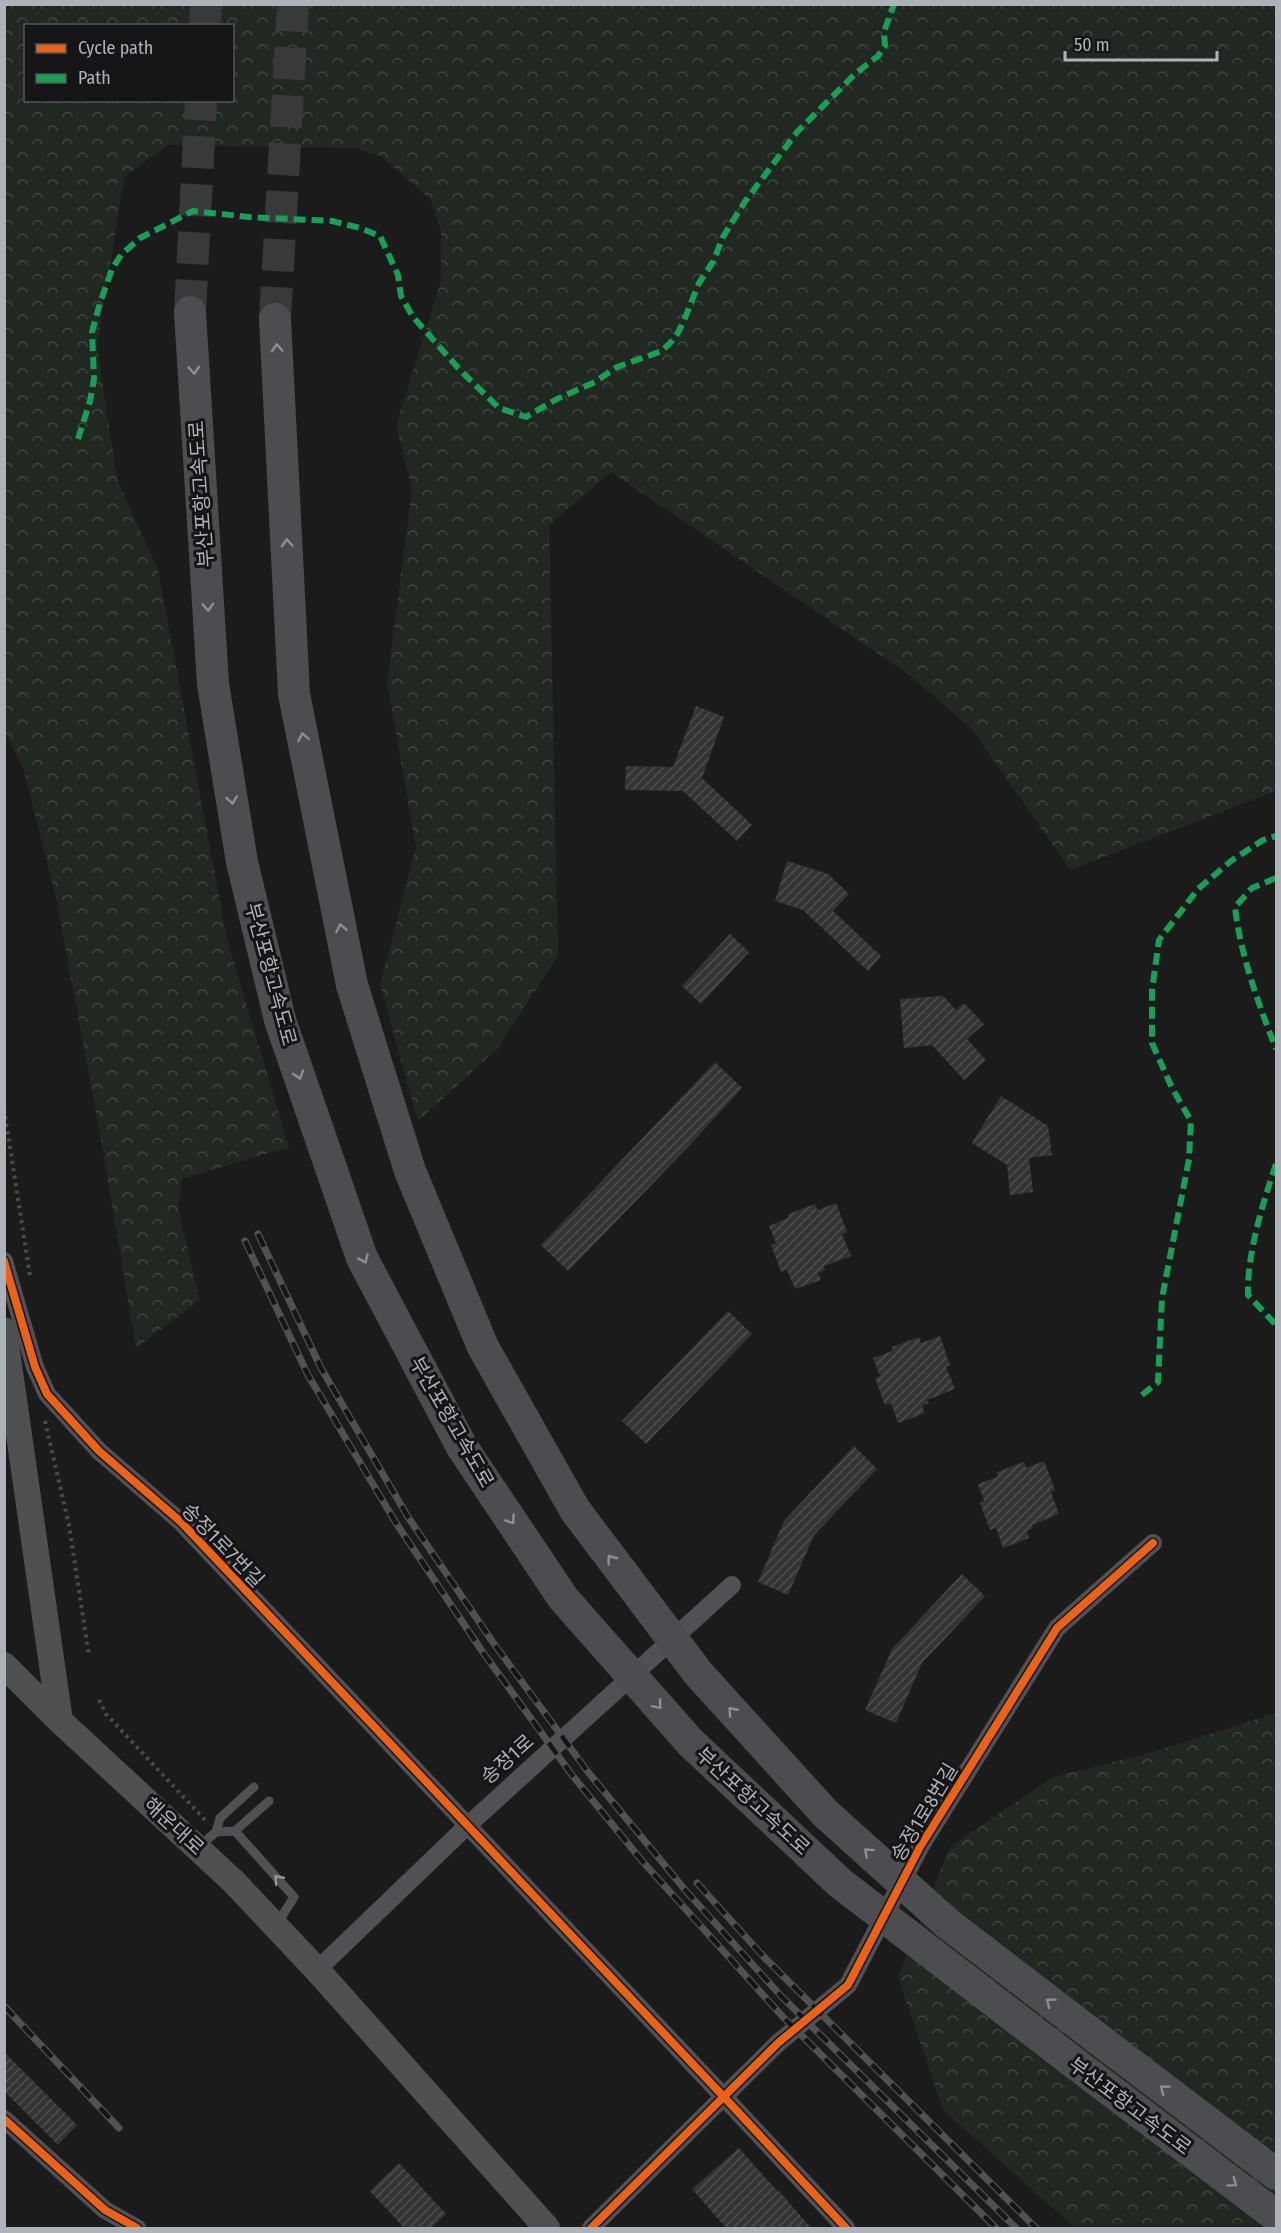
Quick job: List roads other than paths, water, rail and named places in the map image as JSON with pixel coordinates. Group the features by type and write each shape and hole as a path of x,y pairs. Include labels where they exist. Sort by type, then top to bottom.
{"highway":[{"name":"부산포항고속도로","path":"190,312 213,684 242,861 280,1020 362,1258 462,1447 563,1598 690,1742 840,1883 1276,2216"},
{"name":"부산포항고속도로","path":"275,319 294,693 352,985 410,1171 483,1347 575,1510 698,1673 825,1813 947,1923 1276,2174"}],"main road":[{"path":"4,1330 60,1721"},
{"name":"해운대로","path":"4,1665 60,1721 207,1840 234,1882 316,1970 547,2229"}],"street":[{"name":"송정1로7번길","path":"4,1261 35,1367 47,1394 99,1451 181,1522 466,1827"},
{"name":"송정1로8번길","path":"591,2229 778,2043 848,1985 920,1847 1057,1628 1153,1543"},
{"name":"송정1로","path":"316,1970 466,1827 732,1586"},
{"path":"466,1827 724,2097 846,2229"},
{"path":"4,2119 105,2210 137,2229"}],"lane":[{"path":"207,1840 220,1818 254,1787"},
{"path":"207,1840 235,1831 269,1801"},
{"path":"235,1831 294,1897 276,1926"}],"tunnel":[{"path":"205,24 206,4"},
{"path":"275,319 293,4"},
{"path":"190,312 201,102"}],"railway":[{"path":"258,1234 321,1368 408,1517 492,1641 588,1772 686,1891 782,1997 1016,2228"},
{"path":"245,1241 308,1375 396,1523 482,1651 572,1775 643,1862 783,2017 996,2228"},
{"path":"697,1883 763,1956 1036,2228"},
{"path":"4,2006 119,2128"}]}
